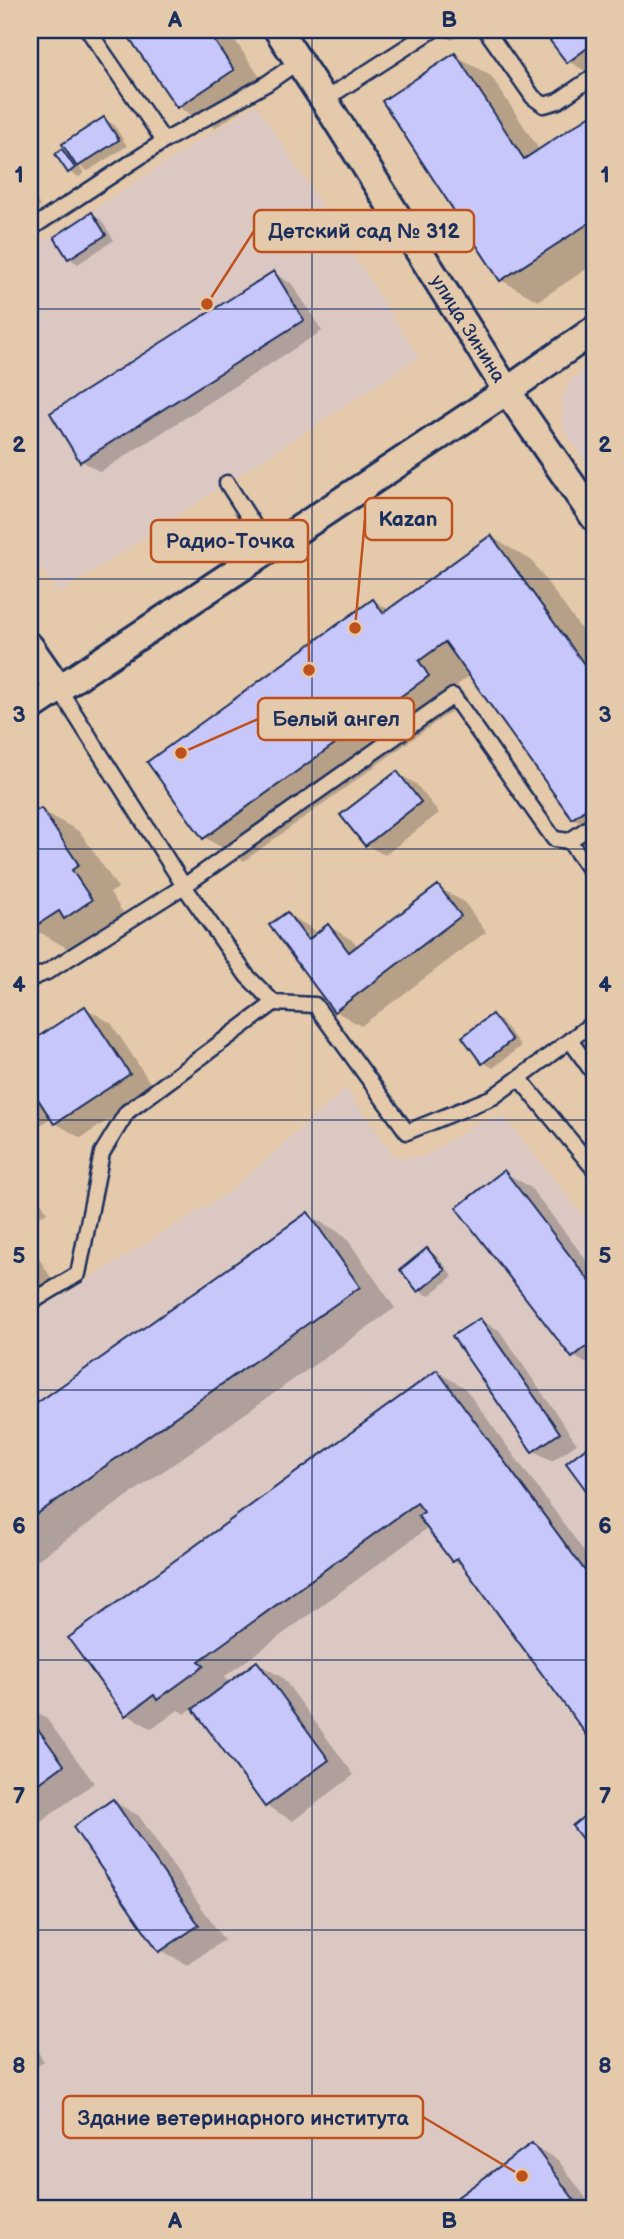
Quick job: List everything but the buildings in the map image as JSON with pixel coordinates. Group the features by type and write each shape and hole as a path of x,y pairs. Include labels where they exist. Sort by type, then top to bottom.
{"street":[{"name":"улица Зинина","path":"278,30 507,391 594,517"},
{"path":"30,708 507,391 594,330"},
{"path":"30,647 58,689"}],"lane":[{"path":"88,30 163,141"},
{"path":"324,100 433,30"},
{"path":"486,30 533,97 544,105 558,101 594,76"},
{"path":"30,229 163,141 266,83 299,61"},
{"path":"227,483 268,549"},
{"path":"58,689 184,886 247,976 274,1003"},
{"path":"30,979 47,972 184,886 453,696 554,839 569,841 594,824"},
{"path":"569,841 594,876"},
{"path":"30,1303 78,1274 102,1153 127,1112 274,1003 315,1004 407,1132 493,1097 594,1022"},
{"path":"570,1040 594,1074"},
{"path":"519,1078 594,1169"}],"shaded area":[{"path":"256,104 419,357 58,594 30,549 30,250"},
{"path":"594,363 594,474 563,430 562,399 571,379"},
{"path":"346,1088 395,1157 423,1157 479,1122 503,1116 594,1229 594,2209 30,2209 30,1315 229,1192"}],"place":[{"name":"Детский сад № 312","path":"207,304"},
{"name":"Kazan","path":"355,628"},
{"name":"Радио-Точка","path":"309,670"},
{"name":"Белый ангел","path":"181,753"},
{"name":"Здание ветеринарного института","path":"522,2176"}]}
